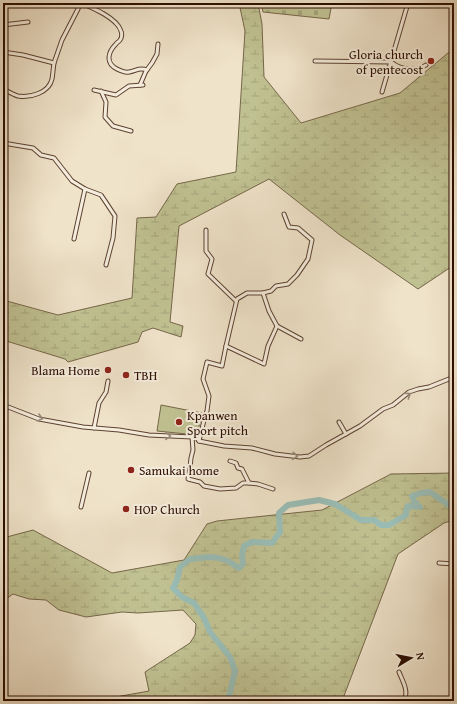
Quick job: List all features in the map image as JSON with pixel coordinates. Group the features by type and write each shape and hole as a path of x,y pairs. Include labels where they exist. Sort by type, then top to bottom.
{"street":[{"path":"3,90 17,96 30,96 38,94 46,89 52,81 54,63 62,40 78,10 80,3 114,21 121,30 122,33 120,40 109,54 110,64 115,68 126,72 140,68 147,70"},
{"path":"382,92 408,3"},
{"path":"3,25 28,22"},
{"path":"94,90 116,95 129,86 142,85 147,70 157,54 158,44"},
{"path":"3,52 23,55 54,63"},
{"path":"315,61 391,62 396,66 409,70 421,68 426,65"},
{"path":"101,91 106,102 105,117 113,126 131,131"},
{"path":"3,143 33,148 41,155 54,158 72,181 85,189 101,195 115,216 113,238 106,265"},
{"path":"74,239 85,189"},
{"path":"199,441 207,411 209,396 203,379 207,362 222,366 236,299 247,293 263,293 271,291 276,286 288,284 297,275 308,259 312,240 298,228 289,227 284,214"},
{"path":"206,230 206,251 212,259 208,274 236,301"},
{"path":"263,293 269,312 277,326 301,339"},
{"path":"226,346 264,364 268,346 277,326"},
{"path":"3,406 39,419 83,427 119,430 149,435 192,437 197,438 199,441 224,446 252,448 275,454 300,457 309,456 360,426 383,409 393,405 409,392 429,388 454,376"},
{"path":"94,428 99,403 106,392 108,381"},
{"path":"339,422 346,434"},
{"path":"192,437 193,450 188,479 200,482 204,486 220,489 236,488 243,483 258,484 273,489"},
{"path":"230,460 236,463 238,468 242,469 249,483"},
{"path":"81,506 89,473"},
{"path":"439,563 454,564"},
{"path":"399,672 406,688 406,697 404,701"}],"green space":[{"path":"239,3 258,3 262,24 264,77 301,123 400,93 454,48 454,265 418,289 340,235 269,179 179,226 170,322 183,326 181,337 153,328 142,332 138,342 68,362 65,359 3,340 3,300 58,315 132,298 137,218 156,217 177,184 236,172 245,31"},
{"path":"261,3 332,3 329,19 263,12"},
{"name":"Kpanwen Sport pitch","path":"161,405 202,413 197,435 157,431"},
{"path":"454,473 454,520 444,523 398,554 342,701 87,701 149,691 145,672 190,643 195,635 196,624 183,610 138,613 122,612 86,617 59,610 46,600 29,599 13,594 3,601 3,538 33,530 112,573 184,560 207,524 217,521 322,510 391,474"}],"waterway":[{"path":"228,701 235,671 230,657 210,632 204,618 194,603 182,597 173,588 177,580 180,567 190,559 209,557 228,561 239,568 243,564 242,555 244,546 252,542 272,543 280,532 279,513 288,505 319,500 335,504 361,520 374,520 381,525 389,525 406,515 408,506 420,507 414,501 412,496 421,493 430,492 450,506 454,507"}],"place":[{"name":"Gloria church of pentecost","path":"431,61"},
{"name":"Blama Home","path":"108,370"},
{"name":"TBH","path":"126,375"},
{"name":"Kpanwen Sport pitch","path":"179,422"},
{"name":"Samukai home","path":"131,470"},
{"name":"HOP Church","path":"126,509"}]}
